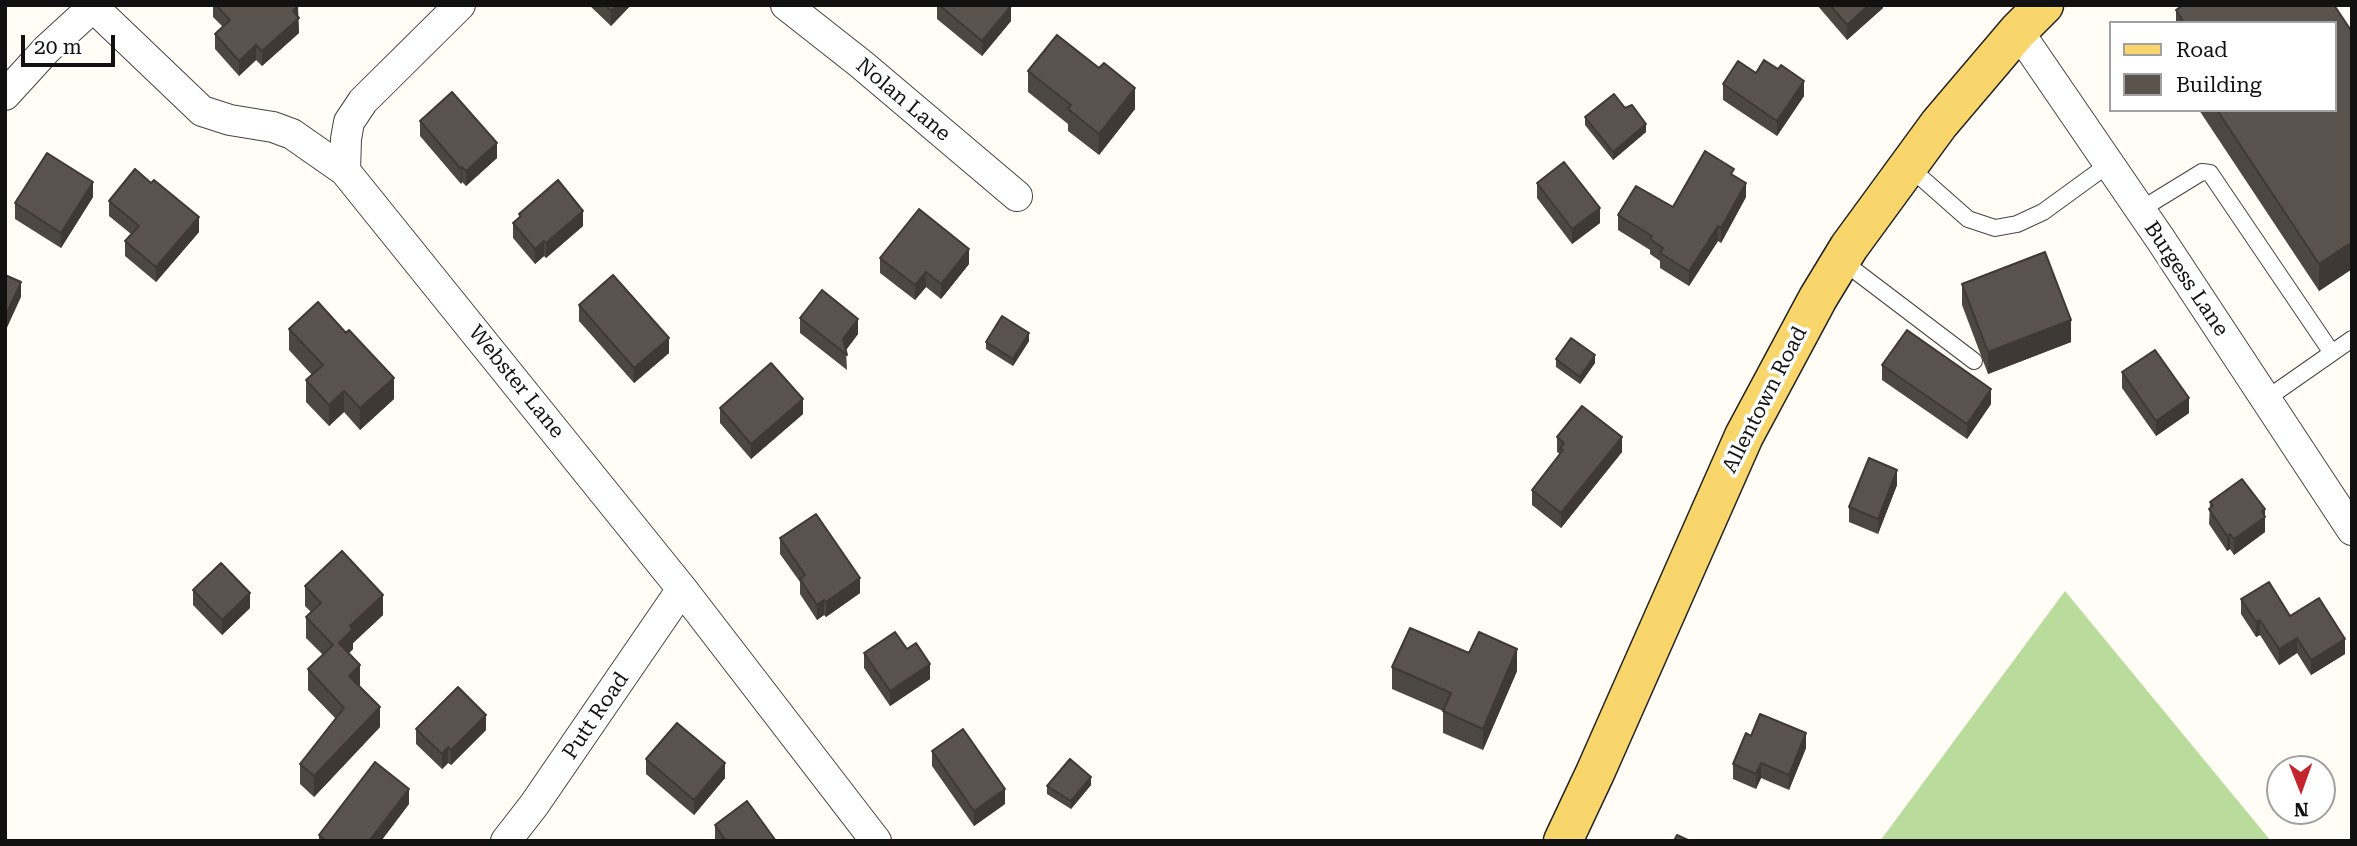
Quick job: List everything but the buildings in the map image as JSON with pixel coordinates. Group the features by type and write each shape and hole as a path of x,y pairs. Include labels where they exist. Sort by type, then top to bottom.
{"main road":[{"name":"Allentown Road","path":"1563,841 1744,436 1841,260 1939,124 2031,18"}],"street":[{"path":"345,171 349,122 363,101 460,5"},
{"name":"Nolan Lane","path":"786,5 861,64 1017,196"},
{"path":"5,95 92,6"},
{"name":"Webster Lane","path":"92,6 202,111 292,134 345,171 682,589 876,841"},
{"name":"Burgess Lane","path":"2031,18 2109,164 2352,530"},
{"name":"Putt Road","path":"506,841 534,805 682,589"}],"lane":[{"path":"1908,166 1968,219 1995,228 2017,224 2043,212 2109,164"},
{"path":"2140,210 2202,172 2210,173 2332,353"},
{"path":"1841,260 1974,361"},
{"path":"2266,399 2352,339"}],"green space":[{"path":"2065,591 2271,841 1880,841"}]}
